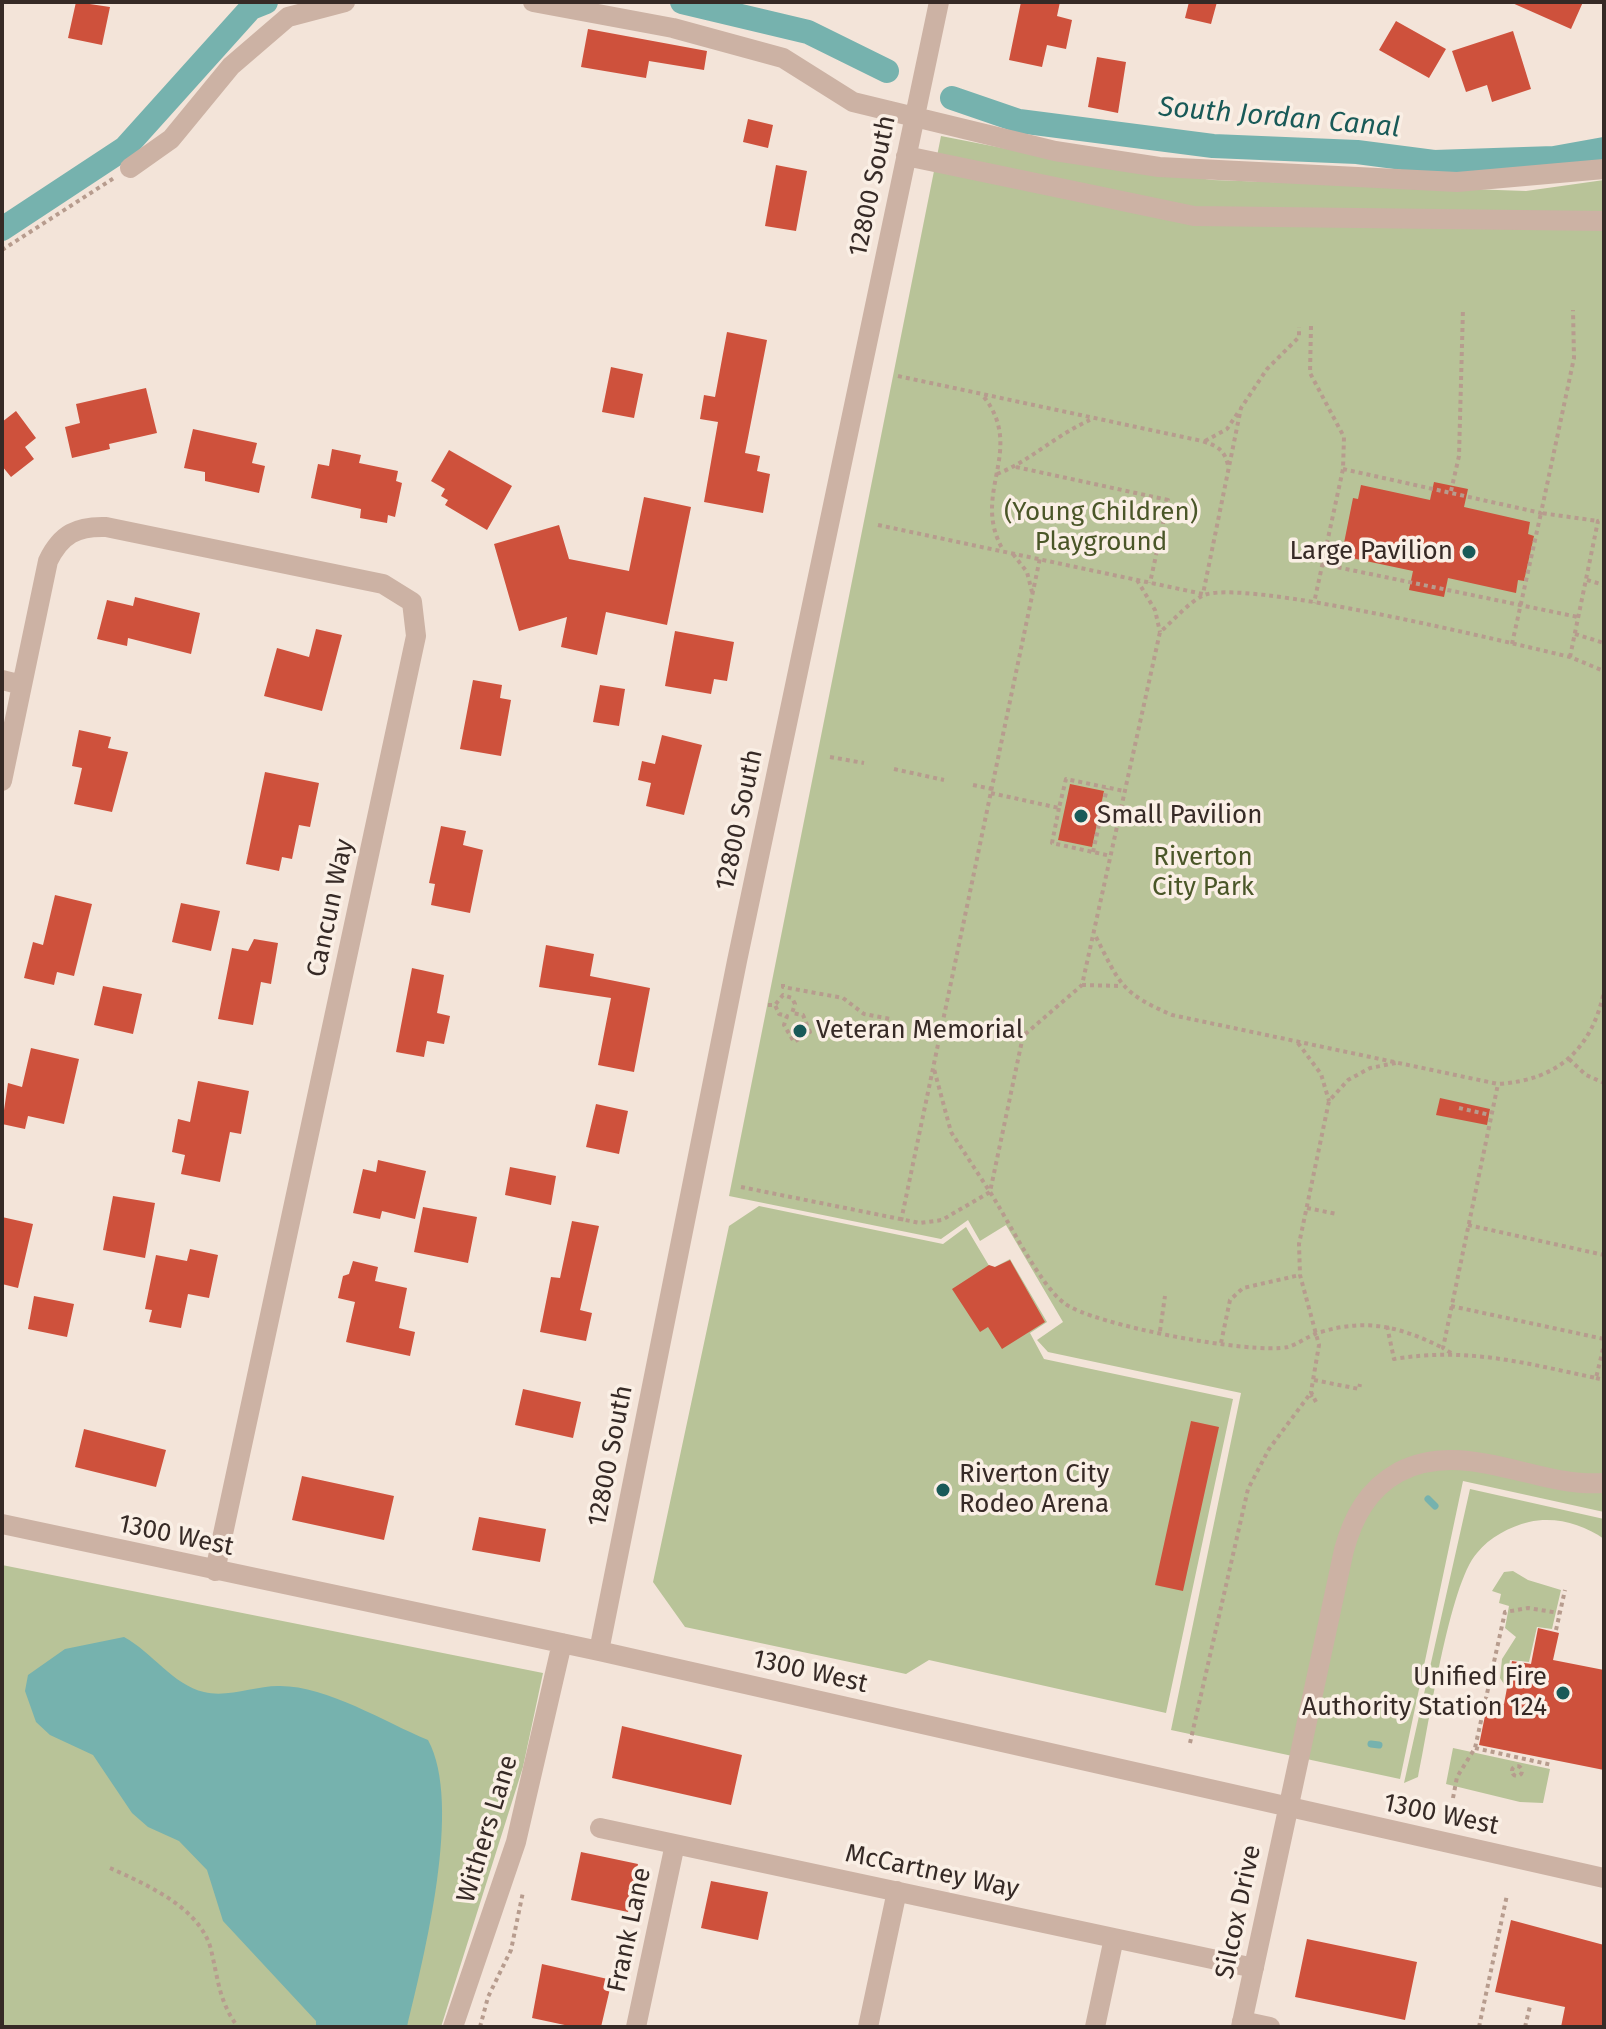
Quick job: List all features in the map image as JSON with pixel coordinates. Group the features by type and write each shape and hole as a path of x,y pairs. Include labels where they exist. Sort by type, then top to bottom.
{"street":[{"path":"130,168 171,139 231,66 288,17 345,2"},
{"path":"533,2 673,28 783,58 853,102 1055,151 1159,167 1457,182 1604,169"},
{"name":"12800 South","path":"599,1651 703,1126 939,2"},
{"path":"906,156 1194,216 1604,221"},
{"name":"Cancun Way","path":"12,682 48,561 56,544 70,532 87,526 106,527 383,584 412,602 416,618 416,636 215,1571"},
{"path":"2,781 12,682"},
{"name":"Silcox Drive","path":"1242,2024 1349,1533 1359,1509 1378,1487 1407,1469 1447,1459 1467,1460 1583,1485 1604,1483"},
{"name":"1300 West","path":"2,1524 599,1651 1604,1878"},
{"name":"Withers Lane","path":"453,2027 520,1829 562,1643"},
{"name":"McCartney Way","path":"600,1828 1254,1968"},
{"name":"Frank Lane","path":"636,2027 675,1844"},
{"path":"868,2027 897,1891"},
{"path":"1095,2027 1114,1938"},
{"path":"1242,2024 1270,2027"}],"path":[{"path":"2,250 130,168"},
{"path":"1451,491 1459,456 1463,308"},
{"path":"1512,644 1574,358 1573,310"},
{"path":"1311,326 1310,373 1344,437 1343,469 1314,603"},
{"path":"1202,441 1227,429 1267,369 1299,337 1299,327"},
{"path":"898,376 984,397 1202,441 1217,446 1225,454 1228,466"},
{"path":"984,397 995,411 1002,430 990,519 1003,550"},
{"path":"1160,632 1203,594 1241,408"},
{"path":"997,474 1016,467 1060,433 1093,419"},
{"path":"1016,467 1168,500 1150,583"},
{"path":"1343,469 1541,513 1601,520 1570,657"},
{"path":"878,525 1203,594 1258,592 1314,603 1570,657 1604,671"},
{"path":"1012,553 1027,572 1033,594"},
{"path":"901,1221 1040,558"},
{"path":"1322,564 1578,617"},
{"path":"741,1187 901,1221 942,1220 990,1192 1023,1036 1082,985 1095,935 1160,632 1155,610 1137,580"},
{"path":"1586,580 1604,585"},
{"path":"1575,634 1604,643"},
{"path":"830,757 864,763"},
{"path":"894,769 944,780"},
{"path":"1111,856 1052,843 1059,808 1066,779 1124,791"},
{"path":"973,785 1059,808"},
{"path":"1093,852 1107,788"},
{"path":"1095,935 1121,986 1147,1004 1172,1015 1498,1084 1524,1082 1569,1059 1587,1039 1604,992"},
{"path":"783,984 783,987 843,998 864,1014 890,1019"},
{"path":"1082,985 1121,986"},
{"path":"780,996 792,998 795,1004 792,1013 803,1015 810,1032 794,1042 784,1025 787,1016 779,1014 775,1005 780,996"},
{"path":"768,1005 775,1005"},
{"path":"923,1025 976,1036 1023,1036"},
{"path":"1190,1743 1248,1489 1269,1449 1310,1394 1316,1402 1311,1392 1319,1345 1300,1275 1299,1244 1329,1101 1321,1074 1297,1041"},
{"path":"1569,1059 1586,1075 1604,1083"},
{"path":"1329,1101 1348,1080 1370,1068 1399,1063"},
{"path":"934,1067 951,1132 1062,1302 1088,1317 1255,1350 1290,1347 1317,1333 1353,1323 1387,1326 1451,1353"},
{"path":"1443,1348 1498,1084"},
{"path":"1459,1108 1490,1115"},
{"path":"1307,1208 1337,1214"},
{"path":"1468,1225 1604,1255"},
{"path":"1221,1343 1230,1300 1243,1288 1300,1275"},
{"path":"1160,1331 1165,1296"},
{"path":"1451,1306 1604,1339"},
{"path":"1387,1326 1394,1359 1451,1353 1482,1354 1604,1380"},
{"path":"1596,1378 1604,1345"},
{"path":"1314,1380 1359,1389 1360,1384"},
{"path":"1556,1630 1565,1590"},
{"path":"1453,1798 1457,1777 1475,1748 1505,1612 1528,1608 1559,1613"},
{"path":"1475,1748 1552,1765"},
{"path":"1518,1766 1520,1758"},
{"path":"110,1868 144,1883 199,1925 210,1946 217,1989 238,2027"},
{"path":"1479,2027 1507,1895"},
{"path":"1525,2027 1530,2006"}],"green space":[{"name":"Riverton City Park","path":"941,136 1074,162 1213,180 1526,191 1604,180 1604,1512 1463,1481 1400,1779 1171,1730 1241,1393 1048,1352 1037,1340 1063,1322 1006,1225 980,1241 968,1220 941,1239 729,1196"},
{"name":"Riverton City Rodeo Arena","path":"759,1206 943,1244 966,1227 991,1269 1010,1259 1047,1322 1030,1333 1044,1359 1233,1399 1166,1713 929,1660 906,1674 685,1627 653,1582 729,1226"},
{"path":"1470,1489 1604,1519 1604,1539 1568,1523 1539,1520 1500,1533 1477,1553 1457,1594 1418,1777 1404,1783"},
{"path":"2,1565 543,1673 523,1767 441,2027 2,2027"},
{"path":"1513,1571 1528,1580 1561,1590 1552,1629 1537,1627 1529,1662 1510,1660 1506,1683 1520,1687 1511,1695 1500,1678 1502,1659 1516,1637 1505,1628 1509,1606 1499,1603 1501,1594 1492,1591 1504,1572"},
{"path":"1453,1748 1550,1769 1543,1803 1520,1802 1446,1784"}],"water":[{"path":"124,1637 182,1683 204,1692 231,1693 278,1686 316,1691 428,1740 438,1768 442,1802 441,1840 430,1922 407,2027 316,2027 316,2021 223,1921 207,1870 179,1841 148,1827 132,1813 93,1755 50,1735 36,1722 25,1691 28,1675 65,1649"}],"building":[{"path":"76,2 110,7 102,45 68,38"},
{"path":"1021,2 1060,2 1057,16 1072,20 1066,49 1047,45 1042,67 1009,60"},
{"path":"1189,2 1217,2 1211,24 1185,18"},
{"path":"1510,2 1583,2 1571,29"},
{"path":"1396,21 1446,49 1429,78 1379,50"},
{"path":"588,29 707,51 704,70 649,61 646,78 581,67"},
{"path":"1513,31 1531,89 1492,102 1487,85 1466,92 1452,51"},
{"path":"1097,57 1126,62 1118,113 1088,107"},
{"path":"748,119 773,125 768,148 743,142"},
{"path":"776,165 807,171 796,231 765,226"},
{"path":"727,332 767,340 745,453 760,456 757,471 770,474 763,513 704,502 718,422 700,419 704,395 715,397"},
{"path":"611,367 643,374 634,418 602,412"},
{"path":"146,388 157,433 109,444 110,449 72,458 65,427 80,423 76,404"},
{"path":"16,411 36,438 25,447 34,459 11,477 2,466 2,422"},
{"path":"193,429 257,443 252,463 265,466 259,493 205,481 205,472 184,468"},
{"path":"332,449 361,455 359,463 398,471 396,481 402,483 395,517 388,515 387,523 360,518 361,509 311,498 318,464 329,466"},
{"path":"449,450 512,486 487,530 445,505 448,500 441,496 445,489 431,481"},
{"name":"Large Pavilion","path":"1434,482 1468,489 1464,507 1530,522 1528,534 1534,536 1524,581 1518,580 1516,593 1448,578 1444,597 1409,590 1413,571 1347,557 1350,544 1344,543 1353,498 1358,499 1361,485 1430,500"},
{"path":"644,497 691,507 667,625 606,612 597,655 561,647 567,617 519,631 494,544 559,525 569,559 629,571"},
{"path":"135,597 200,613 191,654 128,638 127,646 97,639 107,600 133,606"},
{"path":"316,629 342,635 322,711 264,696 277,648 309,657"},
{"path":"675,631 734,642 727,681 714,679 711,694 665,686"},
{"path":"473,680 502,685 500,698 511,700 501,756 460,749"},
{"path":"600,685 625,689 619,726 593,722"},
{"path":"79,730 111,737 108,748 128,752 112,812 74,804 82,768 72,766"},
{"path":"662,735 702,745 684,815 646,806 651,783 638,780 642,761 655,764"},
{"path":"265,772 319,783 310,827 299,825 292,859 282,857 279,871 246,864"},
{"name":"Small Pavilion","path":"1070,784 1104,791 1092,847 1058,840"},
{"path":"441,826 466,831 463,845 483,850 470,913 431,905 435,884 429,883"},
{"path":"55,895 92,904 74,976 57,972 54,985 24,978 33,942 43,945"},
{"path":"181,903 220,911 211,951 172,942"},
{"path":"254,939 278,943 271,984 261,982 253,1025 218,1019 232,948 248,951"},
{"path":"546,945 594,954 590,976 650,988 634,1072 598,1065 611,998 539,987"},
{"path":"412,968 444,975 437,1013 450,1016 444,1044 427,1041 424,1057 396,1052"},
{"path":"103,986 142,994 133,1034 94,1025"},
{"path":"31,1048 79,1059 64,1124 28,1116 25,1129 2,1124 8,1083 22,1087"},
{"path":"198,1081 249,1091 241,1134 230,1132 220,1182 181,1174 185,1155 172,1152 178,1119 190,1122"},
{"path":"1440,1098 1490,1109 1487,1125 1436,1115"},
{"path":"596,1104 628,1111 619,1154 586,1147"},
{"path":"378,1160 426,1171 415,1219 382,1211 380,1219 353,1213 363,1169 376,1172"},
{"path":"510,1167 556,1176 551,1205 505,1195"},
{"path":"113,1196 155,1203 145,1258 103,1250"},
{"path":"423,1207 477,1217 468,1263 414,1252"},
{"path":"2,1217 33,1224 18,1288 2,1284"},
{"path":"572,1221 599,1226 580,1310 592,1313 586,1341 540,1332 551,1277 560,1278"},
{"path":"190,1249 218,1255 209,1298 188,1294 181,1328 149,1322 152,1310 145,1309 156,1255 187,1261"},
{"path":"1010,1260 1045,1322 1002,1349 988,1327 980,1332 952,1289 989,1265 995,1267"},
{"path":"353,1261 378,1267 375,1281 407,1288 399,1328 415,1332 410,1356 346,1342 355,1302 338,1298 343,1276 349,1274"},
{"path":"34,1296 74,1304 67,1337 28,1329"},
{"path":"523,1389 581,1402 573,1438 515,1425"},
{"path":"1191,1421 1219,1427 1183,1591 1155,1585"},
{"path":"84,1429 166,1450 156,1487 75,1467"},
{"path":"302,1476 394,1496 384,1540 292,1520"},
{"path":"479,1517 546,1529 540,1562 472,1550"},
{"name":"Unified Fire Authority Station 124","path":"1538,1628 1559,1633 1553,1660 1604,1670 1604,1770 1479,1745 1488,1701 1504,1704 1512,1661 1531,1664"},
{"path":"622,1726 742,1755 731,1805 612,1778"},
{"path":"581,1852 638,1864 628,1912 571,1900"},
{"path":"711,1881 768,1892 758,1940 701,1928"},
{"path":"1511,1920 1604,1945 1604,2027 1561,2027 1565,2007 1495,1992"},
{"path":"1307,1939 1417,1962 1405,2020 1295,1997"},
{"path":"542,1964 612,1980 601,2027 574,2027 532,2018"}],"waterway":[{"name":"South Jordan Canal","path":"2,229 125,148 251,8 266,2"},
{"name":"South Jordan Canal","path":"682,2 808,32 887,71"},
{"name":"South Jordan Canal","path":"952,98 1019,121 1213,146 1357,152 1434,162 1554,158 1604,149"},
{"path":"1428,1499 1435,1506"},
{"path":"1371,1744 1379,1745"}],"place":[{"name":"Large Pavilion","path":"1469,552"},
{"name":"Small Pavilion","path":"1081,816"},
{"name":"Veteran Memorial","path":"800,1031"},
{"name":"Riverton City Rodeo Arena","path":"943,1490"},
{"name":"Unified Fire Authority Station 124","path":"1563,1693"}],"park label":[{"name":"(Young Children) Playground","path":"1101,528"}]}
